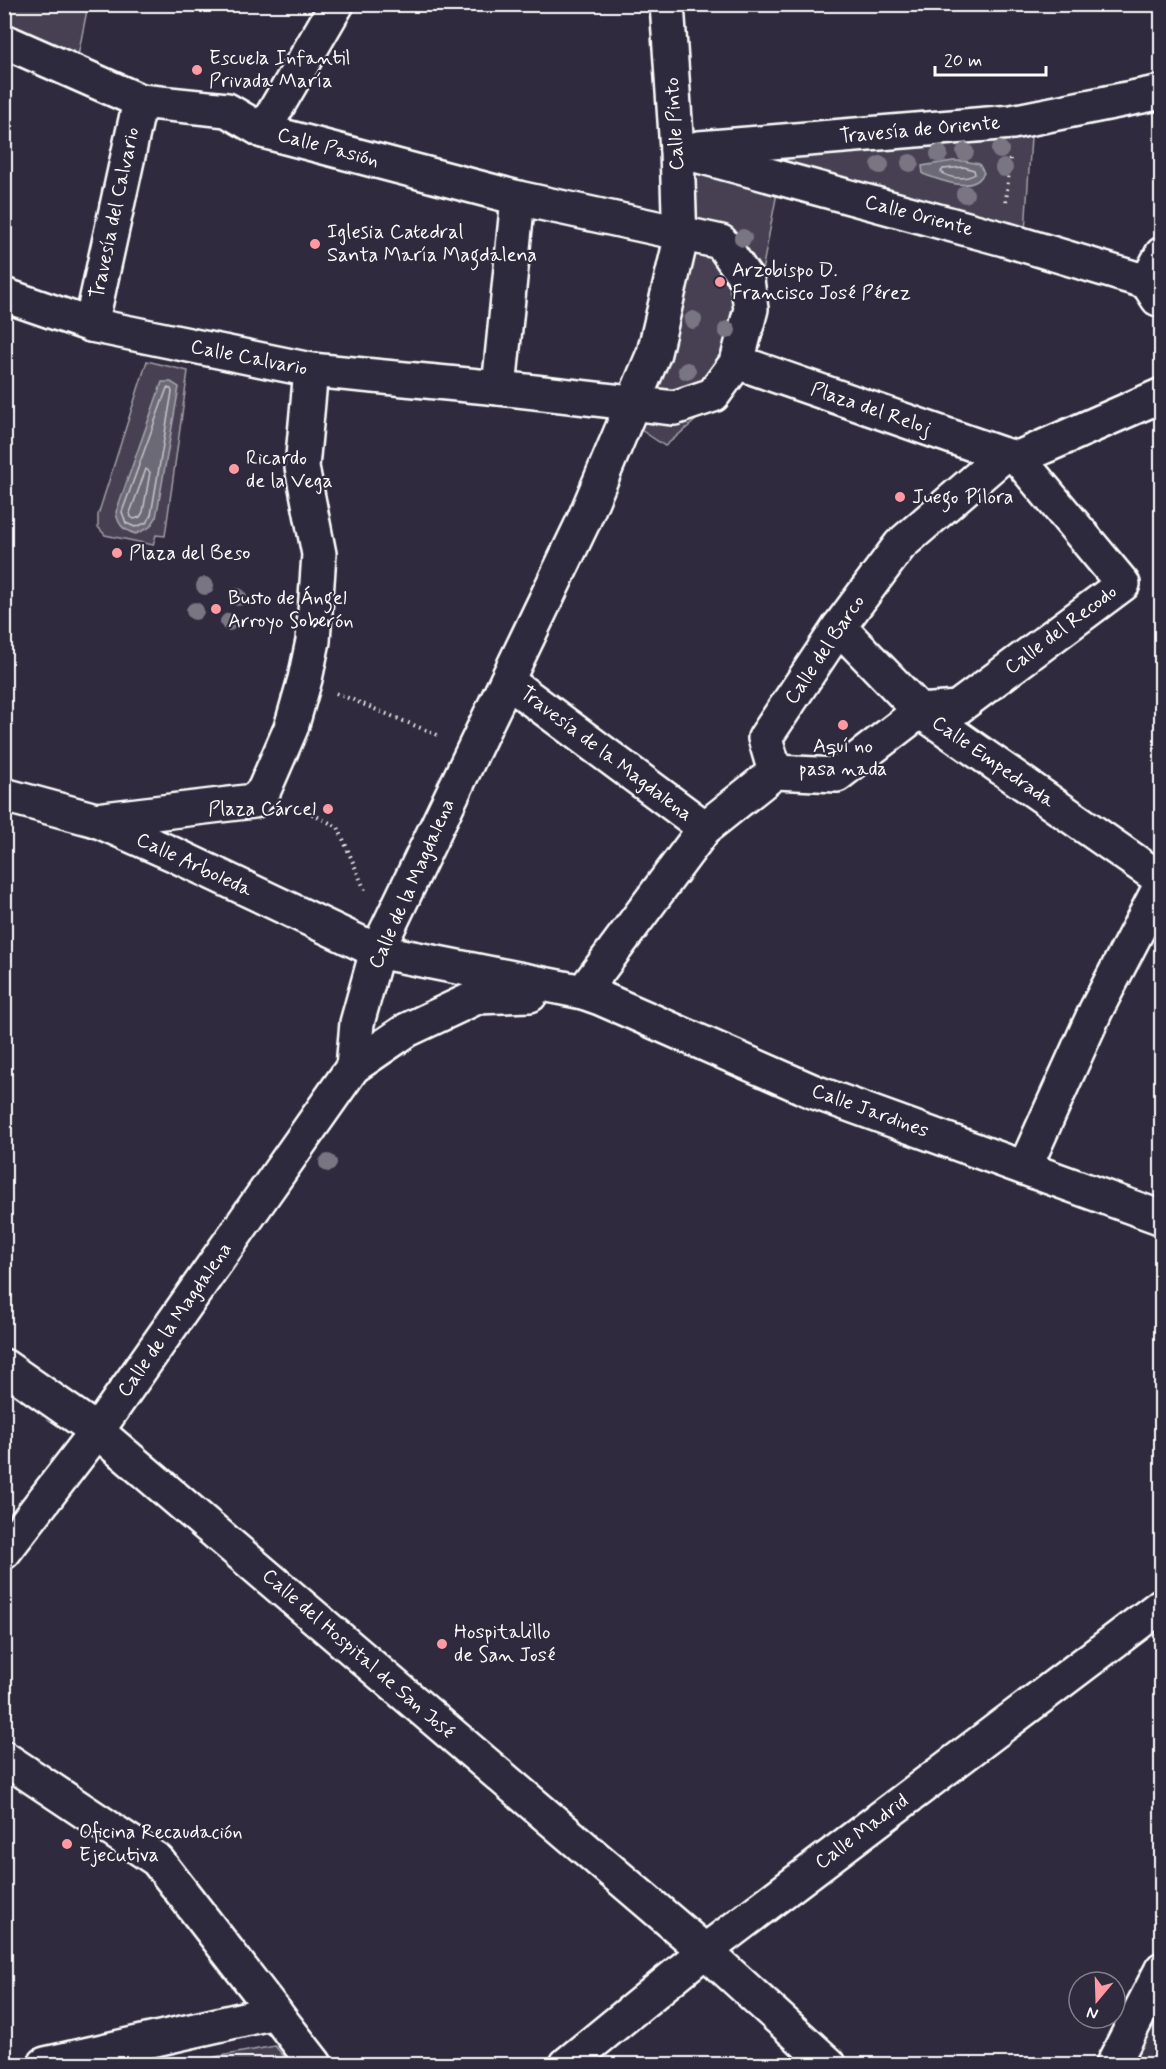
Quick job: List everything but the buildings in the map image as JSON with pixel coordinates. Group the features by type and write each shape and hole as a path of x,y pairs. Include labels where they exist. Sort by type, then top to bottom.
{"street":[{"path":"263,131 337,4"},
{"name":"Calle Pinto","path":"636,398 654,353 680,238 668,4"},
{"name":"Calle Pasión","path":"4,41 140,101 227,110 263,131 680,238 721,242 747,280 751,309 737,362"},
{"name":"Travesía de Oriente","path":"676,150 1012,122 1161,92"},
{"name":"Travesía del Calvario","path":"91,325 140,101"},
{"name":"Calle Oriente","path":"676,150 1158,281"},
{"path":"499,388 518,198"},
{"name":"Calle Calvario","path":"4,295 91,325 311,370 636,398 674,408 713,395 737,362"},
{"name":"Plaza del Reloj","path":"737,362 1011,456"},
{"path":"96,820 254,801 264,790 291,728 305,679 312,641 319,554 302,467 311,370"},
{"name":"Calle del Barco","path":"776,772 765,738 839,627 900,545 1011,456 1161,395"},
{"name":"Calle de la Magdalena","path":"4,1552 98,1431 353,1067 357,1023 376,951 583,522 636,398"},
{"name":"Calle del Recodo","path":"920,711 957,708 1123,584 1011,456"},
{"name":"Calle Empedrada","path":"839,627 920,711 1161,881 1096,1010 1025,1167"},
{"name":"Travesía de la Magdalena","path":"507,681 705,828"},
{"path":"583,992 705,828 776,772 837,775 920,711"},
{"name":"Calle Arboleda","path":"4,795 96,820 376,951"},
{"name":"Calle Jardines","path":"376,951 583,992 812,1091 1161,1218"},
{"name":"Calle Jardines","path":"353,1067 407,1030 477,997 583,992"},
{"name":"Calle del Hospital de San José","path":"4,1366 98,1431 705,1951 829,2064"},
{"name":"Calle Madrid","path":"567,2064 705,1951 1161,1605"},
{"path":"4,1758 157,1860 315,2064"},
{"path":"1113,2064 1161,1969"},
{"path":"45,2064 275,2012"}],"path":[{"path":"1004,239 1012,122"},
{"path":"305,679 450,740"},
{"path":"264,790 338,828 367,893"}],"shaded area":[{"path":"5,5 88,5 77,61 5,31"},
{"path":"1031,137 1025,232 759,158 890,146"},
{"path":"706,171 762,192 777,193 752,323 716,403 665,446 638,428 689,175"},
{"path":"147,361 188,371 165,536 156,535 153,545 105,535 98,527 98,515"},
{"path":"1161,2011 1161,2064 1134,2064"},
{"path":"275,2046 291,2064 226,2064 215,2057"}],"water":[{"path":"953,161 979,164 984,173 977,181 964,184 950,183 923,174 922,166"},
{"path":"162,382 171,382 179,387 156,518 150,527 136,534 122,526 116,512"}],"place":[{"name":"Escuela Infantil Privada María","path":"197,70"},
{"name":"Iglesia Catedral Santa María Magdalena","path":"315,244"},
{"name":"Arzobispo D. Francisco José Pérez","path":"720,282"},
{"name":"Ricardo de la Vega","path":"234,469"},
{"name":"Juego Pílora","path":"900,497"},
{"name":"Plaza del Beso","path":"117,553"},
{"name":"Busto de Ángel Arroyo Soberón","path":"216,609"},
{"name":"Aquí no pasa nada","path":"843,725"},
{"name":"Plaza Cárcel","path":"328,809"},
{"name":"Hospitalillo de San José","path":"442,1644"},
{"name":"Oficina Recaudación Ejecutiva","path":"67,1844"}]}
